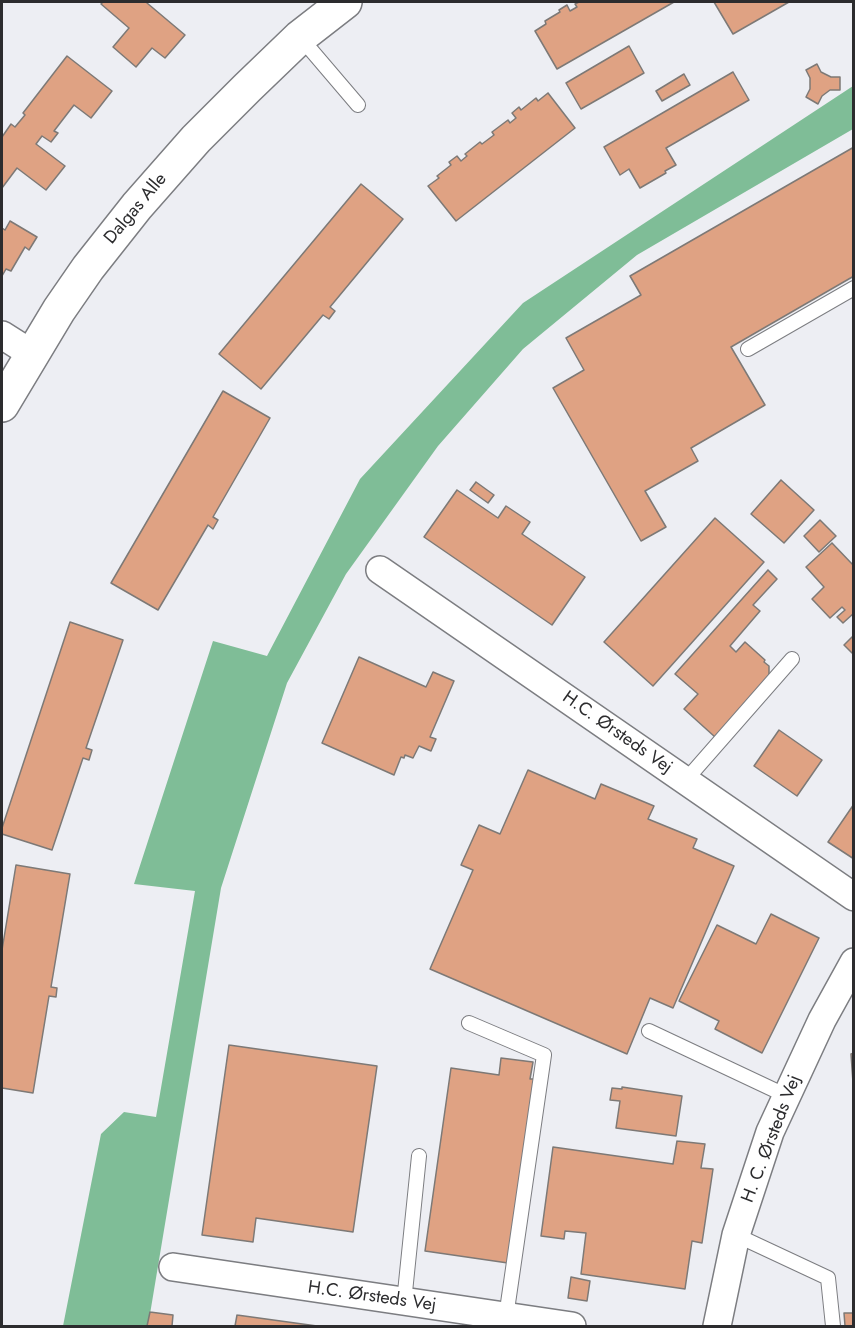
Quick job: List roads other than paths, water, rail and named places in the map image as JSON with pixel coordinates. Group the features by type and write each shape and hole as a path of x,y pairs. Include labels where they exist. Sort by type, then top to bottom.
{"street":[{"name":"Dalgas Alle","path":"2,405 88,268 137,206 196,139 300,37 345,2"},
{"path":"2,334 32,354"},
{"name":"H.C. Ørsteds Vej","path":"380,570 854,897"},
{"name":"H. C. Ørsteds Vej","path":"717,1326 736,1235 770,1132 822,1020 854,962"},
{"name":"H.C. Ørsteds Vej","path":"173,1267 566,1326"}],"lane":[{"path":"300,37 358,105"},
{"path":"748,349 854,288"},
{"path":"686,781 792,659"},
{"path":"469,1023 543,1054 506,1317"},
{"path":"649,1031 787,1096"},
{"path":"404,1302 419,1156"},
{"path":"736,1235 828,1278 833,1326"}]}
